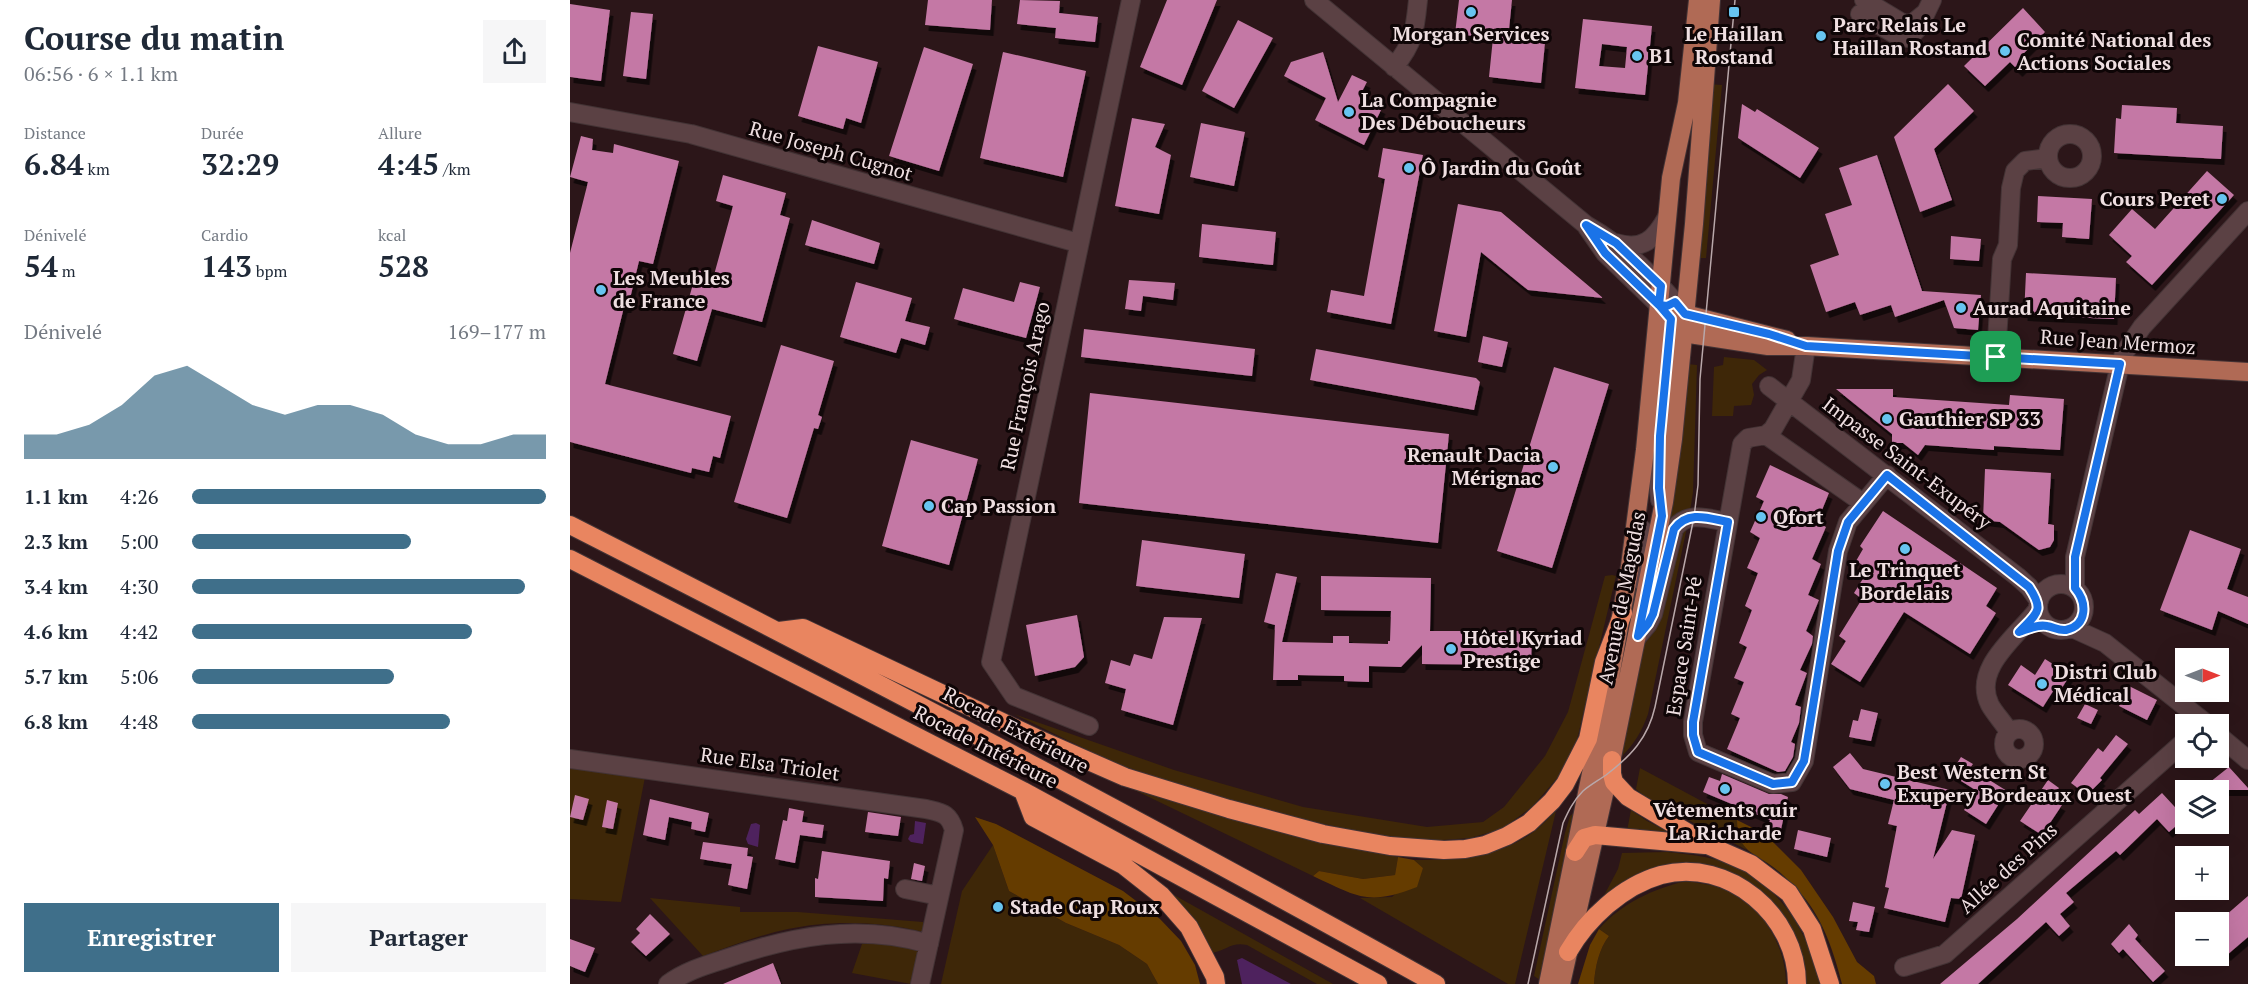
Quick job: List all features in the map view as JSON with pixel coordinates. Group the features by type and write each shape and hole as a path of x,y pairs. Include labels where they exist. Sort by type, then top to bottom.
{"highway":[{"name":"Rocade Extérieure","path":"570,525 779,631 1158,831 1437,984"},
{"name":"Rocade Intérieure","path":"570,559 1023,791 1378,984"},
{"path":"779,631 803,628 1125,777 1229,809 1323,834 1390,846 1444,850 1485,845 1507,836 1529,823 1552,801 1565,784 1588,739 1604,662 1623,613"},
{"path":"1612,760 1614,782 1628,797 1710,846 1751,864 1789,893 1812,929 1830,984"},
{"path":"1023,791 1033,817 1123,865 1161,895 1189,927 1215,977 1216,984"},
{"path":"1575,852 1584,838 1595,835 1710,846"},
{"path":"1568,952 1584,928 1607,905 1624,893 1660,875 1700,873 1725,879 1748,892 1766,907 1782,928 1791,945 1797,966 1797,984"}],"main road":[{"path":"1661,286 1673,169 1691,76 1698,0"},
{"name":"Avenue de Magudas","path":"1548,984 1623,613 1636,525 1657,334 1674,307 1711,0"},
{"path":"1674,307 1685,176 1680,136"},
{"name":"Avenue de Magudas","path":"1561,984 1612,760 1662,516 1669,471 1683,333 1674,307"},
{"name":"Rue Jean Mermoz","path":"1674,307 1806,346"},
{"name":"Rue Jean Mermoz","path":"1683,333 1768,346 2244,368"}],"street":[{"name":"Rue François Arago","path":"1089,726 1014,696 991,662 1131,0"},
{"path":"1314,0 1586,225 1616,243 1661,286 1674,307 1660,436 1658,479 1662,516"},
{"path":"1394,67 1408,51 1415,28 1418,0"},
{"path":"1885,0 1912,15 1928,7"},
{"path":"1862,7 1904,24 1913,23 1928,7"},
{"name":"Rue Joseph Cugnot","path":"570,112 691,134 1078,243"},
{"path":"1996,357 2002,259 2008,245 2012,178 2019,165 2025,161 2048,158"},
{"path":"2075,588 2075,557 2120,364 2125,352 2142,327 2248,211"},
{"path":"1616,243 1634,246 1643,243 1660,230 1667,217"},
{"path":"1586,225 1605,253 1674,307"},
{"path":"1806,346 1801,380 1773,429 1766,435 1863,503"},
{"name":"Impasse Saint-Exupéry","path":"1769,386 2045,596"},
{"name":"Espace Saint-Pé","path":"1766,435 1748,438 1742,444 1693,722 1693,735 1698,752 1773,784 1792,782 1804,761 1838,551 1848,522 1887,475"},
{"path":"1638,636 1653,614 1674,529 1680,521 1702,517 1728,522"},
{"path":"1636,525 1644,531 1646,541 1636,613 1638,636"},
{"path":"2009,732 1990,704 1986,691 1986,679 2002,650 2068,571 2075,557"},
{"path":"2019,632 2033,627 2048,626 2064,630 2078,621 2084,605 2075,588 2069,585 2045,596"},
{"path":"2045,596 2043,621 2048,626"},
{"path":"2078,621 2192,714"},
{"path":"2229,744 2248,760"},
{"name":"Allée des Pins","path":"1904,967 1945,954 2175,750"},
{"name":"Rue Elsa Triolet","path":"570,759 926,809 942,814 951,820 954,830 939,896"},
{"path":"905,890 939,896 920,984"},
{"path":"668,984 691,971 747,951 808,936 881,933 903,936 929,944"}],"shaded area":[{"path":"1707,84 1722,85 1706,258 1697,258"},
{"path":"1724,357 1754,360 1767,370 1759,375 1752,384 1754,395 1751,405 1734,406 1733,416 1712,416 1714,367 1723,365"},
{"path":"1687,364 1697,365 1693,492 1690,511 1668,522"},
{"path":"1688,522 1648,714 1637,738 1620,758 1643,646 1654,632 1677,536"},
{"path":"1605,576 1616,576 1575,748 1558,777 1533,806 1502,829 1470,838 1429,841 1380,836 1296,818 1215,797 1112,762 1014,714 1174,770 1303,807 1427,827 1483,822 1504,807 1545,756 1568,712"},
{"path":"570,767 645,777 621,902 570,899"},
{"path":"1640,768 1737,820 1737,835 1747,850 1649,800 1636,789"},
{"path":"1124,785 1307,838 1398,857 1395,875 1363,879 1319,871 1313,876"},
{"path":"1577,810 1540,980 1534,976 1565,833 1570,816"},
{"path":"1631,810 1647,821 1681,838 1627,831"},
{"path":"1556,811 1515,984 1508,984 1360,898 1392,897 1423,868 1414,860 1460,858 1505,848 1532,833"},
{"path":"975,817 996,824 1123,891 1160,919 1181,941 1195,965 1200,984 1158,984 1147,964 1119,945 1066,923 1009,891 993,845"},
{"path":"1737,820 1765,834 1801,870 1833,917 1857,962 1874,976 1876,984 1842,984 1817,916 1803,896 1780,873 1744,846 1740,839"},
{"path":"915,821 926,823 923,844 911,842 908,839 914,834"},
{"path":"751,824 760,825 758,847 748,844 746,839"},
{"name":"Stade Cap Roux","path":"993,845 1009,891 1066,923 1119,945 1147,964 1158,984 941,984 962,891"},
{"path":"1667,852 1725,862 1743,870 1772,891 1794,919 1802,934 1821,984 1805,984 1806,971 1796,940 1711,867 1599,905 1618,869 1622,853"},
{"path":"1398,857 1414,860 1423,868 1417,887 1400,893 1364,897 1313,876 1319,871 1363,879 1395,875"},
{"path":"1686,881 1714,886 1733,893 1758,912 1775,939 1781,954 1786,984 1594,984 1598,958 1609,936 1599,929 1628,904 1662,888"},
{"path":"1174,895 1333,984 1317,984 1247,945 1233,945 1212,953 1170,896"},
{"path":"650,898 740,907 740,912 798,912 923,922 923,932 873,924 821,924 766,934 703,956"},
{"path":"1599,929 1609,936 1598,958 1594,984 1578,984 1590,945"},
{"path":"862,944 892,944 918,950 911,984 852,973"},
{"path":"1242,958 1291,984 1242,984 1237,960"}],"building":[{"path":"928,0 992,0 990,30 925,25"},
{"path":"1020,0 1060,1 1059,13 1098,17 1095,42 1055,38 1056,28 1017,24"},
{"path":"1167,0 1217,0 1182,85 1140,67"},
{"path":"1459,0 1512,0 1508,39 1545,43 1541,83 1489,77 1493,38 1455,34"},
{"path":"570,4 610,10 601,81 570,77"},
{"path":"2023,8 2045,32 2021,56 2027,63 2019,71 2010,62 1985,86 1964,66"},
{"path":"631,12 653,14 646,79 623,76"},
{"name":"B1","path":"1583,19 1652,26 1645,95 1575,88","holes":["1602,44 1627,47 1625,68 1599,66"]},
{"path":"1238,20 1273,38 1234,108 1202,91"},
{"path":"818,46 878,62 861,123 846,118 843,129 798,116"},
{"path":"924,47 973,64 939,171 889,156"},
{"path":"1003,52 1086,71 1063,177 980,158"},
{"path":"1323,52 1338,102 1352,75 1367,82 1359,97 1382,108 1364,145 1315,120 1326,98 1284,76 1291,62"},
{"path":"1948,84 1974,111 1934,149 1952,200 1920,212 1894,137"},
{"path":"1742,104 1755,112 1757,109 1819,148 1800,178 1738,138"},
{"path":"2122,105 2177,108 2176,123 2223,126 2221,159 2114,153 2116,118 2121,119"},
{"path":"1132,118 1165,124 1155,147 1171,155 1159,214 1115,206"},
{"path":"1201,123 1245,132 1234,186 1190,177"},
{"name":"Les Meubles de France","path":"581,136 593,139 592,150 613,153 614,144 679,161 653,264 639,261 628,307 624,307 605,384 731,416 720,458 713,456 709,472 692,468 691,473 570,442 570,253 588,182 570,177"},
{"path":"1383,148 1423,155 1391,324 1327,312 1331,290 1364,296 1385,179 1378,177"},
{"path":"1877,155 1922,291 1981,295 1978,330 1954,328 1944,300 1895,317 1891,305 1860,315 1855,302 1826,312 1810,265 1839,255 1825,214 1852,205 1839,168"},
{"path":"2207,171 2234,195 2152,285 2126,262 2132,256 2109,235 2132,209 2155,229"},
{"path":"723,175 786,193 780,215 790,218 762,322 712,309 697,361 673,354 697,270 714,275 733,206 716,201"},
{"path":"2038,196 2092,199 2089,239 2062,237 2063,223 2037,222"},
{"path":"1458,204 1501,212 1603,298 1528,290 1481,252 1466,337 1434,331"},
{"path":"812,220 880,243 874,264 805,245"},
{"path":"1202,224 1276,232 1273,265 1199,257"},
{"path":"1951,236 1981,239 1979,261 1950,259"},
{"path":"2026,273 2116,278 2114,319 2024,315"},
{"path":"1129,280 1175,283 1173,300 1143,296 1141,311 1125,309"},
{"path":"856,282 912,298 905,321 930,327 925,345 901,338 896,353 840,337"},
{"path":"1020,282 1040,287 1026,338 954,319 963,288 1014,302"},
{"path":"1084,329 1255,349 1252,376 1081,357"},
{"path":"1483,336 1508,342 1502,367 1478,362"},
{"path":"781,345 834,361 818,415 822,417 818,429 814,428 787,518 734,502"},
{"path":"1316,349 1476,378 1480,382 1474,410 1310,380"},
{"name":"Renault Dacia Mérignac","path":"1554,367 1609,384 1552,568 1497,551"},
{"path":"1836,389 1893,389 1893,397 2009,405 2010,395 2064,399 2060,450 1994,446 1994,450 1925,445 1918,455 1903,443 1892,443 1892,434"},
{"path":"1090,393 1449,434 1438,543 1079,503"},
{"path":"911,440 978,459 949,565 882,546"},
{"path":"1770,465 1829,493 1817,522 1826,527 1812,559 1821,564 1808,595 1819,600 1806,631 1813,636 1812,644 1800,670 1807,673 1795,705 1801,707 1799,723 1791,742 1795,744 1793,757 1785,771 1778,772 1727,749 1740,718 1731,714 1744,682 1734,678 1747,647 1739,643 1752,610 1745,606 1758,573 1747,568 1760,538 1750,532 1764,501 1756,497"},
{"path":"1985,469 2051,473 2048,524 2054,525 2054,540 2050,547 2039,550 2000,522 1983,520"},
{"path":"1883,511 1997,588 1986,606 1996,613 1970,654 1904,612 1860,682 1831,664 1846,641 1839,636 1862,599 1854,593 1869,569 1856,561 1863,549 1860,546"},
{"path":"2190,530 2241,549 2227,589 2248,597 2248,624 2218,611 2212,630 2160,610"},
{"path":"1142,540 1245,554 1239,598 1136,586"},
{"path":"1276,573 1297,577 1282,642 1333,643 1333,636 1349,636 1349,643 1388,644 1390,641 1391,611 1321,610 1321,576 1431,578 1430,631 1532,631 1531,665 1422,664 1422,645 1401,667 1369,666 1369,682 1344,681 1344,676 1298,675 1298,680 1273,680 1275,625 1264,622"},
{"path":"1077,615 1084,657 1075,667 1035,676 1026,625"},
{"path":"1164,617 1202,618 1173,725 1121,710 1126,689 1105,683 1111,660 1130,666 1134,654 1152,659"},
{"path":"2045,659 2070,675 2060,691 2055,688 2043,707 2008,685 2021,665 2035,675"},
{"path":"2129,686 2157,700 2147,720 2119,706"},
{"path":"2085,704 2098,710 2091,724 2077,718"},
{"path":"1861,709 1878,713 1871,741 1849,737 1853,720 1858,721"},
{"path":"2116,735 2128,744 2100,778 2102,780 2087,795 2071,783 2098,748 2103,752"},
{"path":"1850,753 1863,769 1950,790 1933,859 1952,830 1975,835 1961,899 1951,898 1945,922 1884,908 1889,888 1885,887 1897,826 1888,824 1894,800 1850,789 1833,767"},
{"path":"1961,757 1973,764 1970,768 2007,791 1986,824 1964,810 1977,791 1950,774"},
{"path":"2229,767 2248,790 2229,790 2229,780 2213,780"},
{"path":"1722,774 1769,794 1781,794 1788,797 1780,834 1768,831 1770,820 1703,792 1709,777 1720,781"},
{"path":"2048,780 2059,788 2051,799 2062,805 2042,835 2020,821"},
{"path":"2162,793 2175,807 2175,827 2169,832 2157,819 2120,855 2116,851 2066,893 2074,902 2060,914 2070,926 2059,936 2046,922 1978,984 1940,984 2017,919 2135,810 2139,814"},
{"path":"575,795 589,799 583,820 570,817"},
{"path":"650,799 709,813 705,832 691,829 692,822 669,817 665,840 643,835"},
{"path":"607,800 618,803 613,829 602,827"},
{"path":"789,808 804,811 802,822 824,825 822,838 800,835 795,863 775,859 783,820 787,821"},
{"path":"868,812 901,817 898,836 865,832"},
{"path":"1798,830 1831,838 1827,857 1794,849"},
{"path":"703,842 748,848 747,856 753,857 747,889 728,885 732,864 700,859"},
{"path":"822,851 890,861 888,879 884,878 883,901 815,897 815,878 818,879"},
{"path":"914,863 925,866 922,881 911,879"},
{"path":"2248,896 2248,937 2229,953 2229,912"},
{"path":"1853,902 1875,907 1869,932 1856,930 1858,922 1849,921"},
{"path":"650,914 670,934 646,956 631,942 640,933 636,929"},
{"path":"2129,924 2138,935 2135,939 2165,971 2153,982 2123,949 2119,953 2111,944"},
{"path":"570,939 595,948 585,972 570,966"},
{"path":"773,963 781,984 723,984"}],"tram line":[{"path":"1528,984 1563,823 1583,791 1615,768 1637,746 1648,728 1655,707 1694,517 1698,485 1700,379 1735,0"}],"place":[{"name":"Morgan Services","path":"1471,12"},
{"name":"Le Haillan Rostand","path":"1734,12"},
{"name":"Parc Relais Le Haillan Rostand","path":"1821,36"},
{"name":"Comité National des Actions Sociales","path":"2005,51"},
{"name":"B1","path":"1637,56"},
{"name":"La Compagnie Des Déboucheurs","path":"1349,112"},
{"name":"Ô Jardin du Goût","path":"1409,168"},
{"name":"Cours Peret","path":"2222,199"},
{"name":"Les Meubles de France","path":"601,290"},
{"name":"Aurad Aquitaine","path":"1961,308"},
{"name":"Gauthier SP 33","path":"1887,419"},
{"name":"Renault Dacia Mérignac","path":"1553,467"},
{"name":"Cap Passion","path":"929,506"},
{"name":"Qfort","path":"1761,517"},
{"name":"Le Trinquet Bordelais","path":"1905,549"},
{"name":"Hôtel Kyriad Prestige","path":"1451,649"},
{"name":"Distri Club Médical","path":"2042,684"},
{"name":"Best Western St Exupery Bordeaux Ouest","path":"1885,784"},
{"name":"Vêtements cuir La Richarde","path":"1725,789"},
{"name":"Stade Cap Roux","path":"998,907"}],"route":[{"path":"1996,357 1806,346 1769,334 1685,314 1675,302 1667,306 1659,305 1598,246 1586,225 1616,243 1661,286 1659,305 1671,319 1658,469 1662,516 1638,636 1653,614 1674,529 1680,521 1702,517 1728,522 1693,722 1693,735 1698,752 1773,784 1792,782 1799,772 1804,761 1838,551 1848,522 1887,475 2029,587 2039,601 2038,609 2019,632 2033,627 2048,626 2055,630 2064,630 2072,628 2081,620 2084,605 2075,588 2075,557 2120,364 1996,357"}]}
